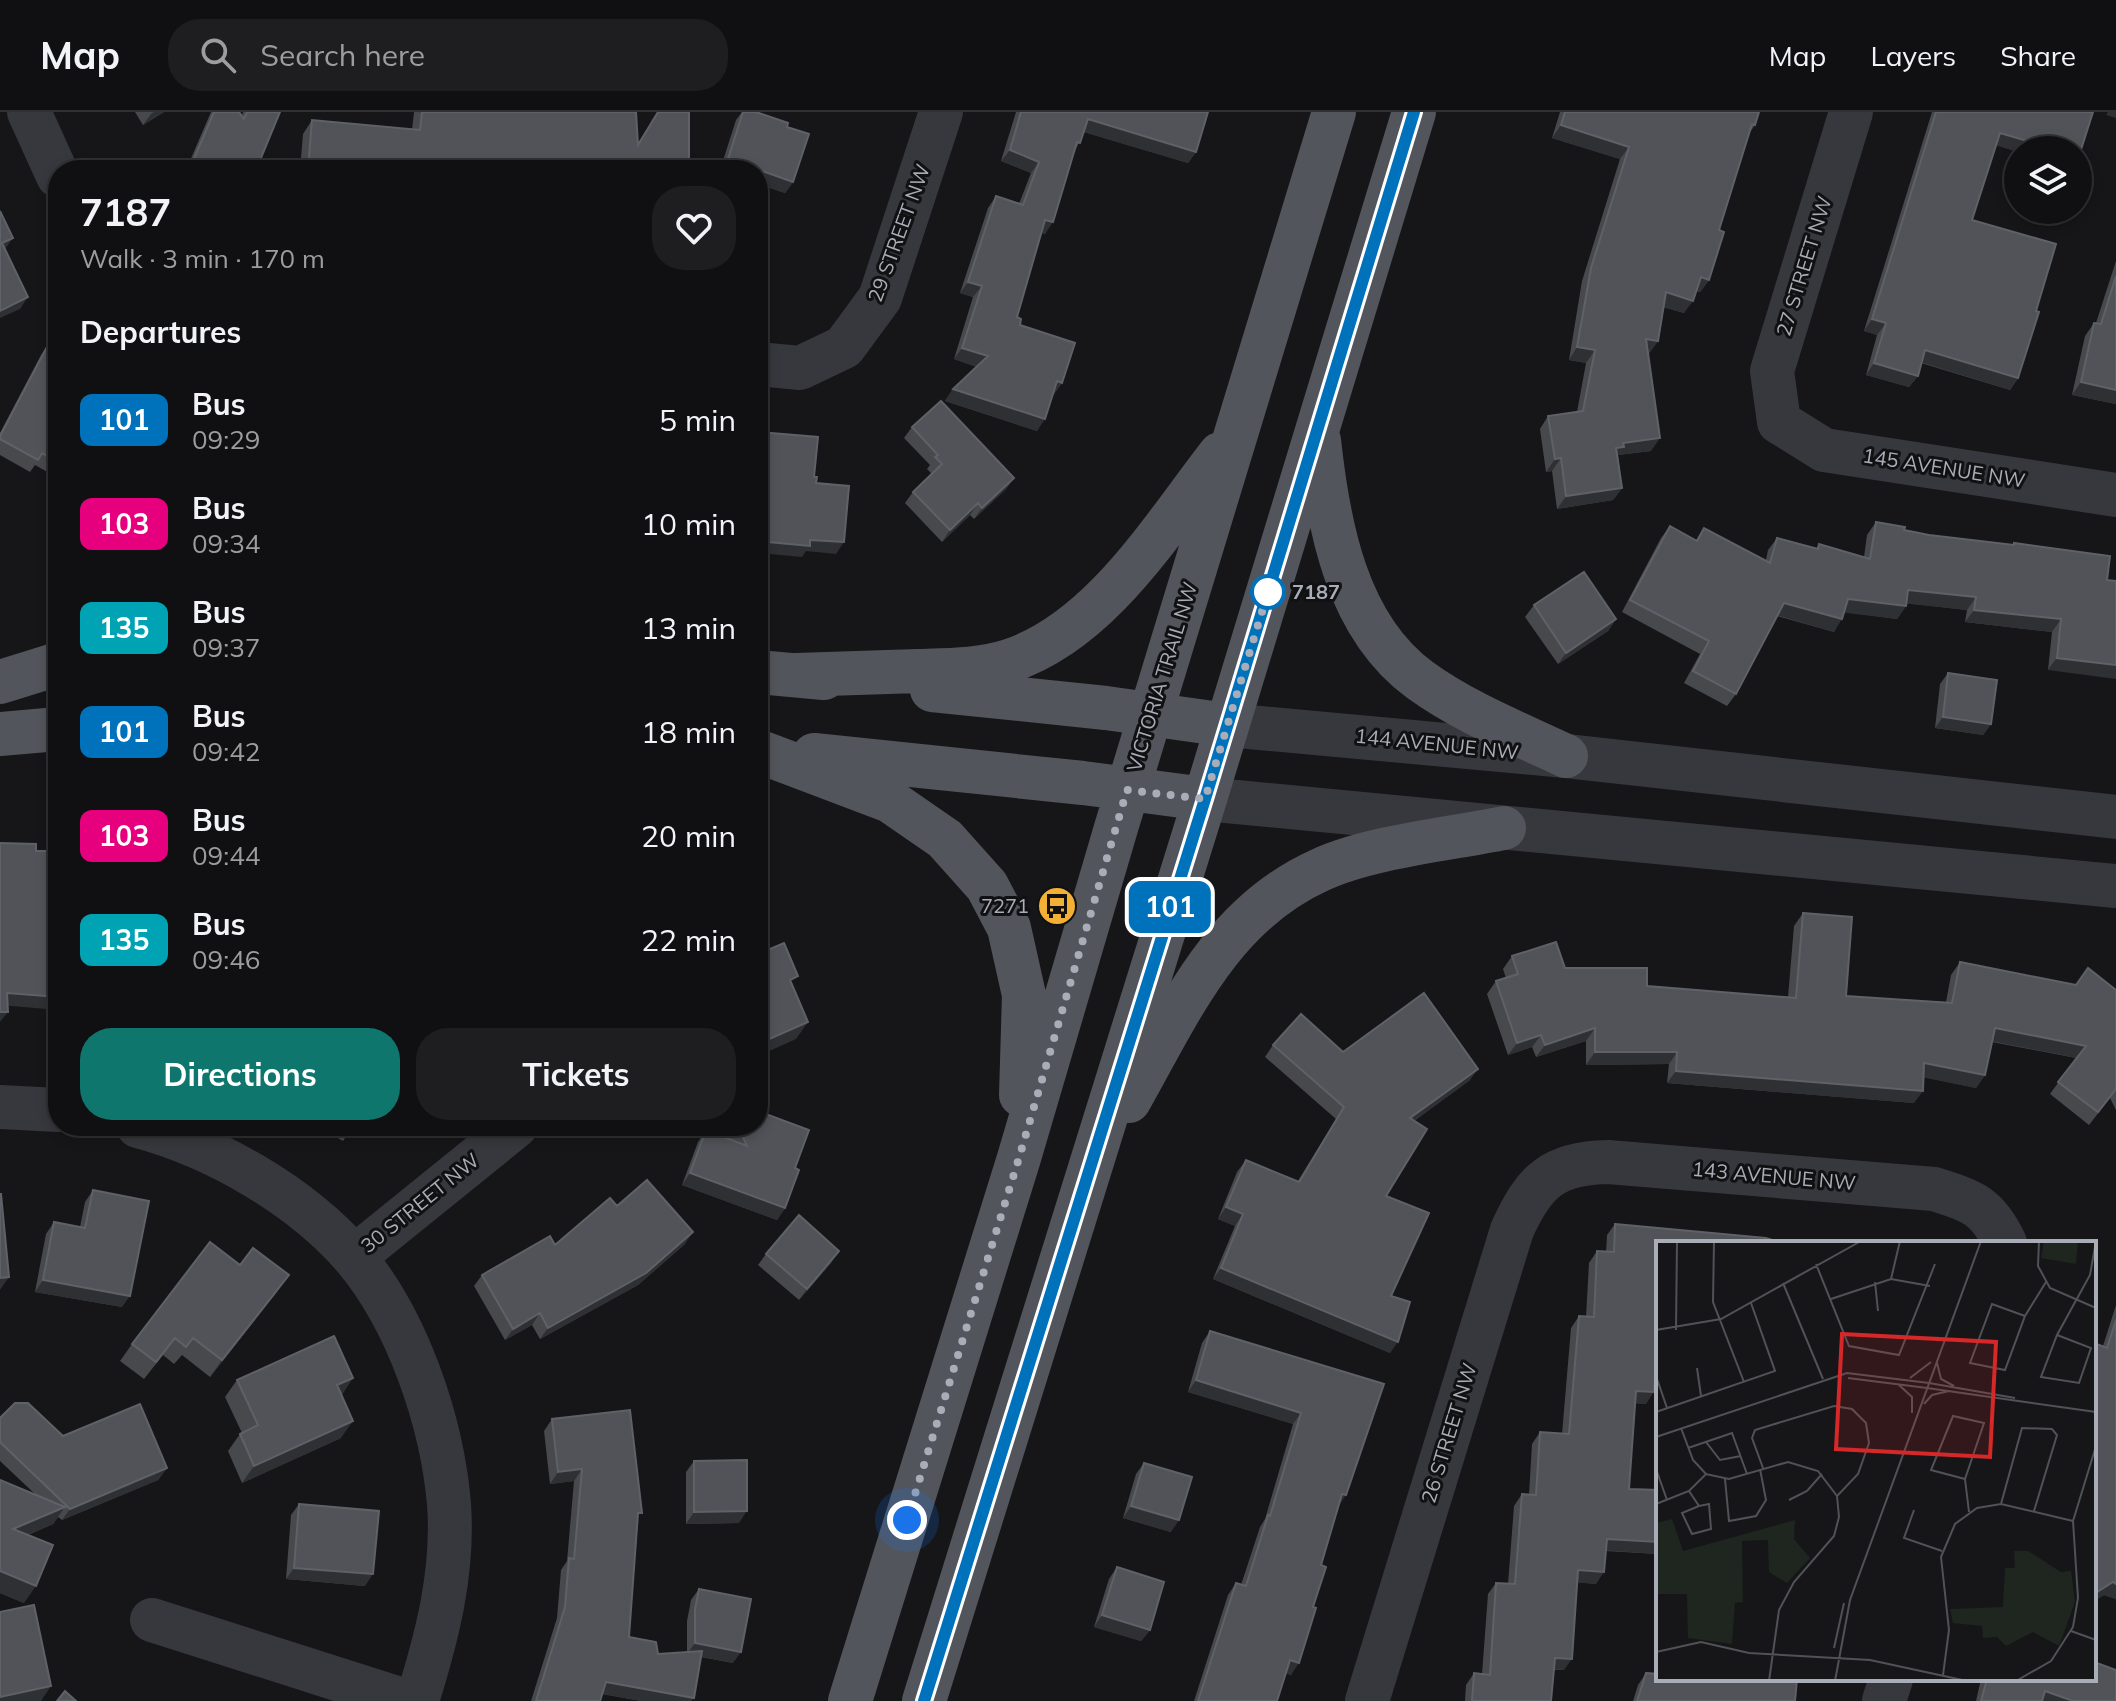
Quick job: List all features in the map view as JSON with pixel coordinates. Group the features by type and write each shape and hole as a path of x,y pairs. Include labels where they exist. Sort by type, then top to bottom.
{"main road":[{"name":"VICTORIA TRAIL NW","path":"850,1701 1019,1158 1127,790 1334,112"},
{"path":"924,1701 1205,799 1414,112"},
{"path":"1318,424 1324,483 1341,557 1355,598 1374,630 1395,657 1418,679 1452,701 1566,756"},
{"path":"777,674 963,669 1008,662 1049,645 1081,621 1136,562 1236,433"},
{"path":"0,682 48,667"},
{"name":"144 AVENUE NW","path":"777,674 1151,713 1227,725"},
{"path":"0,734 48,730"},
{"path":"768,751 1083,783 1205,799"},
{"path":"768,754 890,801 945,839 987,886 1009,928 1024,995 1019,1158"},
{"path":"1087,1176 1192,990 1217,950 1244,919 1283,888 1322,868 1380,852 1504,828"}],"street":[{"path":"29,112 51,160"},
{"name":"29 STREET NW","path":"768,365 800,368 844,347 880,298 941,112"},
{"name":"27 STREET NW","path":"1779,422 1772,371 1851,112"},
{"name":"145 AVENUE NW","path":"1779,422 1824,450 2116,495"},
{"name":"144 AVENUE NW","path":"1227,725 1566,756 2116,817"},
{"path":"1205,799 2116,886"},
{"path":"0,1107 48,1109"},
{"path":"169,1136 193,1144 242,1168 281,1193 354,1257"},
{"name":"30 STREET NW","path":"417,1701 436,1641 445,1587 449,1506 444,1460 416,1367 378,1290 354,1257 504,1136"},
{"name":"143 AVENUE NW","path":"1549,1175 1587,1162 1608,1162 1934,1189 1979,1207 1999,1231"},
{"name":"26 STREET NW","path":"1367,1701 1512,1230 1524,1203 1549,1175"},
{"path":"152,1620 406,1701"},
{"path":"1884,1701 1890,1681"}],"building":[{"path":"214,112 239,112 244,119 247,112 280,112 260,160 193,160"},
{"path":"422,112 636,112 638,145 658,112 689,112 689,160 309,160 312,120 420,130"},
{"path":"743,112 756,112 809,134 793,182 768,173 768,160 728,159"},
{"path":"1021,112 1208,112 1196,152 1088,119 1080,143 1077,142 1053,222 1045,220 1017,317 1021,319 1020,325 1075,343 1062,383 1057,381 1045,419 953,389 988,356 962,348 982,286 968,282 996,196 1023,205 1039,162 1010,150"},
{"path":"1565,112 1759,112 1755,125 1752,124 1719,230 1724,232 1709,280 1701,277 1693,301 1666,292 1658,341 1646,339 1660,438 1623,443 1624,447 1616,448 1622,488 1566,496 1561,458 1555,459 1548,416 1583,411 1595,350 1577,347 1591,268 1629,147 1561,125"},
{"path":"1936,112 2093,112 2085,136 2010,136 2000,133 1972,220 2056,244 2018,378 1925,350 1918,376 1874,363 1886,323 1872,319"},
{"path":"0,211 13,238 2,243 28,297 0,311"},
{"path":"2116,276 2116,390 2081,382 2094,323 2101,324"},
{"path":"48,345 48,456 42,453 38,460 0,439"},
{"path":"941,401 1014,478 982,508 978,503 950,530 913,492 942,464 935,457 938,455 912,427"},
{"path":"768,433 818,437 816,483 849,486 844,542 810,540 810,546 768,542"},
{"path":"1876,522 1929,535 2110,556 2107,580 2116,581 2116,665 2057,658 2061,619 1974,610 1976,597 1908,590 1906,606 1848,599 1842,619 1784,603 1736,694 1693,671 1709,641 1630,600 1670,526 1697,541 1704,528 1770,563 1777,538 1818,549 1819,544 1870,559"},
{"path":"1584,572 1616,619 1566,653 1534,605"},
{"path":"1948,673 1997,680 1991,724 1943,717"},
{"path":"0,843 36,844 36,851 48,851 48,996 7,993 8,1012 0,1012"},
{"path":"1803,913 1852,917 1846,996 1952,1003 1960,962 2076,985 2088,968 2116,990 2116,1089 2098,1112 2058,1082 2086,1046 1995,1028 1985,1075 1924,1063 1923,1091 1676,1071 1677,1052 1595,1052 1595,1028 1545,1045 1541,1035 1517,1043 1496,981 1518,974 1512,956 1556,942 1565,968 1647,968 1647,986 1796,998"},
{"path":"784,943 798,976 790,980 808,1022 768,1040 768,950"},
{"path":"1424,993 1478,1069 1410,1118 1427,1129 1386,1196 1429,1213 1391,1296 1410,1302 1398,1342 1221,1268 1243,1214 1226,1207 1246,1160 1299,1182 1344,1107 1273,1045 1301,1014 1343,1052"},
{"path":"768,1115 809,1130 785,1208 690,1173 704,1136 721,1136 747,1146 742,1136 768,1136"},
{"path":"647,1180 693,1232 646,1273 548,1328 540,1313 513,1329 482,1275 550,1236 555,1245 610,1198 617,1206"},
{"path":"93,1190 149,1201 130,1296 43,1280 54,1222 85,1228"},
{"path":"0,1194 9,1277 0,1278"},
{"path":"799,1215 839,1251 807,1289 766,1254"},
{"path":"1615,1224 1776,1241 1656,1241 1654,1392 1636,1391 1629,1489 1656,1490 1656,1542 1607,1539 1604,1572 1578,1570 1572,1659 1555,1658 1551,1701 1472,1701 1474,1673 1490,1675 1496,1583 1515,1584 1522,1494 1536,1495 1540,1432 1569,1434 1579,1316 1594,1317 1597,1251 1614,1252"},
{"path":"210,1242 240,1265 253,1248 289,1275 222,1360 193,1338 186,1347 175,1338 156,1362 132,1344"},
{"path":"2116,1320 2116,1584 2113,1582 2096,1593 2096,1344 2107,1348"},
{"path":"1210,1331 1384,1384 1346,1495 1342,1494 1321,1565 1326,1567 1313,1607 1316,1608 1299,1663 1290,1660 1277,1701 1198,1701 1236,1583 1246,1586 1301,1413 1196,1380"},
{"path":"334,1336 353,1378 337,1385 353,1421 254,1466 240,1434 258,1425 237,1380"},
{"path":"15,1403 28,1403 63,1436 140,1404 167,1468 70,1509 0,1442 0,1418"},
{"path":"630,1410 642,1513 638,1513 629,1637 656,1642 658,1654 702,1651 694,1698 606,1682 600,1701 536,1701 565,1607 569,1558 574,1559 582,1469 558,1472 552,1419"},
{"path":"747,1460 747,1511 694,1512 694,1461"},
{"path":"1144,1463 1192,1477 1179,1520 1131,1506"},
{"path":"0,1480 65,1507 13,1529 53,1545 36,1586 0,1571"},
{"path":"299,1504 379,1511 373,1574 294,1568"},
{"path":"1117,1567 1164,1582 1150,1630 1102,1615"},
{"path":"699,1589 751,1599 741,1652 695,1643 695,1609"},
{"path":"34,1605 51,1686 0,1697 0,1612"},
{"path":"2096,1663 2116,1670 2116,1701 2073,1701 2045,1691 2042,1701 1981,1701 1986,1681 2096,1681"},
{"path":"1646,1673 1656,1674 1656,1681 1797,1681 1795,1701 1637,1701"},
{"path":"65,1691 76,1701 57,1701"}],"bus line":[{"name":"101","path":"924,1701 1205,799 1414,112"}],"place":[{"name":"7187","path":"1268,592"},
{"name":"7271","path":"1057,906"}],"route":[{"path":"907,1520 1019,1158 1127,790 1205,799 1268,592"}]}
